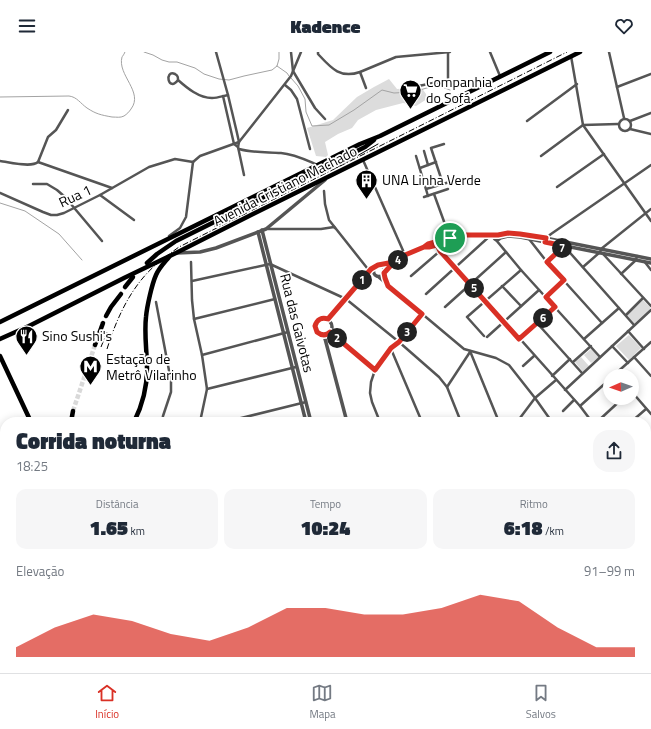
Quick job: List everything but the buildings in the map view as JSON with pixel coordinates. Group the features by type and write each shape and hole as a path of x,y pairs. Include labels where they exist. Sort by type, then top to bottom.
{"highway":[{"name":"Avenida Cristiano Machado","path":"0,322 550,52"},
{"name":"Avenida Cristiano Machado","path":"0,339 29,326 580,52"},
{"path":"147,263 176,241 365,147 380,136"},
{"path":"136,417 144,395 147,374 145,341 146,317 149,300 156,275 170,256"},
{"path":"125,287 134,277"},
{"path":"106,316 121,294"},
{"path":"95,345 103,323"},
{"path":"0,356 29,417"},
{"path":"72,417 73,411"}],"street":[{"path":"216,52 239,142 238,148 244,175"},
{"path":"291,52 293,71 315,108 325,118"},
{"path":"163,241 180,228 186,216 193,162 200,156 239,142 286,84 301,52"},
{"path":"321,52 318,53 330,67 336,71 348,74 360,72 396,57 449,52 448,82 433,83 409,88"},
{"path":"395,52 396,57"},
{"path":"490,52 500,76"},
{"path":"608,52 624,118"},
{"path":"571,56 583,125 651,221"},
{"path":"360,72 366,88"},
{"path":"178,80 177,83 171,84 168,79 171,74 177,75 178,80 189,89 206,97 212,98 228,95"},
{"path":"617,87 651,74"},
{"path":"286,84 297,99 310,149"},
{"path":"527,121 577,84"},
{"path":"223,96 234,144 238,148 248,152 281,153 318,165"},
{"path":"0,161 29,165 36,164 48,137 56,130 68,110"},
{"path":"624,118 630,121 651,113"},
{"path":"541,156 583,125 618,124 624,118"},
{"path":"630,121 630,129"},
{"path":"618,124 622,131 630,129 651,134"},
{"path":"443,184 431,148 444,144"},
{"path":"424,150 428,165"},
{"path":"557,187 604,154"},
{"path":"416,156 428,196"},
{"name":"Rua 1","path":"0,193 51,215 64,213 113,188 149,167 175,159 193,162"},
{"path":"363,160 405,255"},
{"path":"38,162 113,188"},
{"path":"420,168 436,162"},
{"path":"545,240 651,165"},
{"path":"176,253 200,252 212,249 262,230 328,178"},
{"path":"426,189 453,181"},
{"path":"33,184 47,184 65,196 102,241"},
{"path":"424,197 448,189"},
{"path":"324,191 326,212 329,220 372,274 464,349 496,358 509,365 548,417"},
{"path":"434,194 450,238"},
{"path":"100,195 134,220"},
{"path":"583,267 651,209"},
{"path":"262,230 336,228"},
{"name":"Rua das Gaivotas","path":"262,230 268,264 288,332 310,417"},
{"path":"426,294 455,268 496,237 508,233 636,258 651,263"},
{"path":"372,274 382,276 394,262 428,244 464,235 496,237"},
{"path":"424,247 471,236"},
{"path":"496,237 499,244 521,270 600,357"},
{"path":"529,237 547,262 602,323"},
{"path":"547,262 565,244"},
{"path":"565,244 583,267 634,325"},
{"path":"437,245 440,251 588,417"},
{"path":"411,276 440,251"},
{"path":"445,307 506,252"},
{"path":"601,252 651,306"},
{"path":"621,274 636,258"},
{"path":"644,260 651,259"},
{"path":"644,260 651,270"},
{"path":"191,262 194,319 202,354 207,388 201,417"},
{"path":"328,319 372,274 375,267 394,262"},
{"path":"192,281 268,264 346,299 439,377 447,387 459,417"},
{"path":"380,265 384,268 388,286"},
{"path":"521,270 467,317 486,337 539,290"},
{"path":"546,297 564,280"},
{"path":"502,286 521,306"},
{"path":"194,319 277,298"},
{"name":"Rua das Gaivotas","path":"277,298 283,333 305,417"},
{"path":"626,315 643,298"},
{"path":"156,302 171,381 171,392 163,417"},
{"path":"519,339 555,307"},
{"path":"584,339 619,308"},
{"path":"564,390 651,310"},
{"path":"378,417 370,393 375,370 391,348 399,342 422,314"},
{"path":"320,319 328,319 331,322 332,326 330,332 324,335 317,332 315,326 320,319"},
{"path":"537,323 582,373"},
{"path":"628,331 644,349"},
{"path":"202,354 288,332"},
{"path":"330,332 375,370"},
{"path":"324,335 345,417"},
{"path":"622,369 651,342"},
{"path":"573,362 591,346"},
{"path":"612,346 628,363"},
{"path":"391,348 420,417"},
{"path":"447,387 470,351"},
{"path":"470,351 497,417"},
{"path":"523,366 534,356"},
{"path":"634,357 651,376"},
{"path":"552,376 570,359"},
{"path":"207,388 296,367"},
{"path":"521,417 535,398 556,380"},
{"path":"580,406 603,385"},
{"path":"563,411 574,400"},
{"path":"639,400 651,414"},
{"path":"245,417 306,402"},
{"path":"602,417 615,405"},
{"path":"637,417 646,409"}],"shaded area":[{"path":"389,79 397,89 421,87 426,94 427,99 416,106 403,103 376,110 358,120 352,128 325,142 328,155 326,157 316,156 307,128 333,120 357,97"},
{"path":"643,300 651,308 634,324 627,315"},
{"path":"629,335 641,348 629,360 616,346"},
{"path":"591,349 599,357 591,363 584,355"},
{"path":"581,357 589,366 583,372 575,362"}],"waterway":[{"path":"0,97 69,96 96,113 112,117 123,117 131,109 134,103 133,90 121,64 122,57 125,52"},
{"path":"144,52 162,60 177,62 195,68 204,74 219,79 229,80 272,70 277,66 279,52"},
{"path":"277,66 289,76"},
{"path":"291,78 298,86 305,99 306,112 312,126 329,125 354,110 382,90 394,93 413,92 437,85 450,90"},
{"path":"0,203 25,211 59,234 82,260"}],"tunnel":[{"path":"73,411 95,345"}],"tram line":[{"path":"336,168 378,144"},
{"path":"215,226 245,214"}],"railway":[{"path":"107,349 121,313 133,291 149,271 179,247 567,52"},
{"path":"101,347 107,332"}],"place":[{"name":"Companhia do Sofá","path":"411,110"},
{"name":"UNA Linha Verde","path":"366,200"},
{"name":"Sino Sushi's","path":"26,356"},
{"name":"Estação de Metrô Vilarinho","path":"91,386"}],"route":[{"path":"450,238 428,244 405,255 394,262 378,265 371,269 328,319 322,318 317,321 315,326 317,332 321,335 325,335 330,332 375,370 391,348 399,342 422,314 388,286 384,276 385,272 394,262 405,255 424,247 437,245 440,251 519,339 555,307 546,297 564,280 547,262 564,246 545,242 546,238 514,233 498,235 464,235 450,238"}]}
